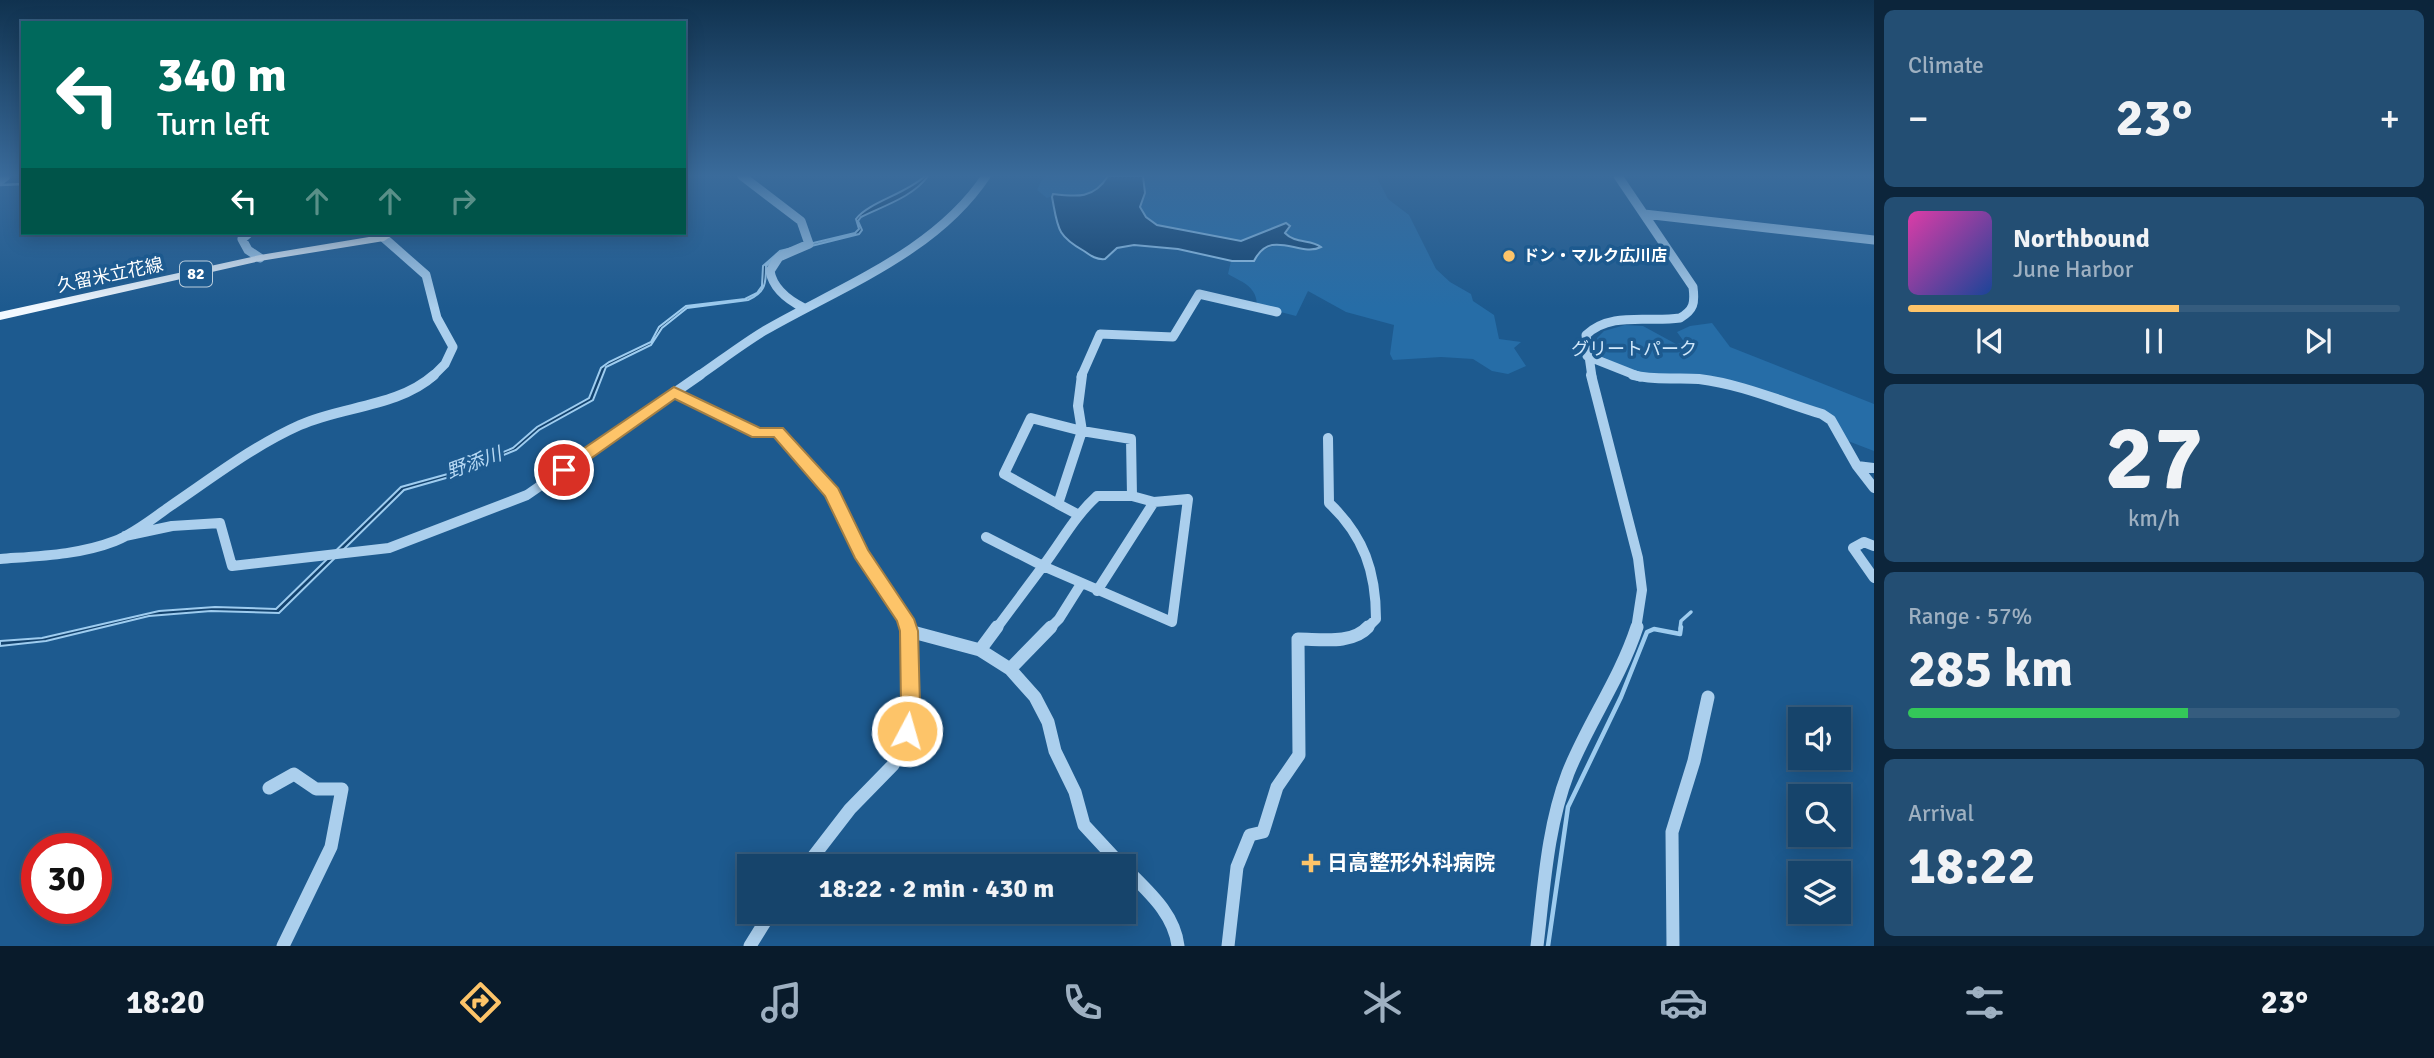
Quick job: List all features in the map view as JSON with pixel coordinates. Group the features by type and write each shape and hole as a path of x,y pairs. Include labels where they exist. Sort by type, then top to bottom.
{"main road":[{"name":"久留米立花線","path":"0,316 260,258 388,235"}],"street":[{"path":"800,220 806,229 809,244 780,256 770,265 769,271 776,288 804,308"},
{"path":"125,536 192,522 220,523 232,566 389,548 527,495 761,333 914,247 944,220"},
{"path":"1536,946 1553,815 1569,771 1630,649 1642,590 1638,558 1587,356 1586,335 1594,327 1626,319 1669,320 1683,316 1693,309 1697,299 1693,287 1648,220"},
{"path":"1698,220 1874,240"},
{"path":"246,235 242,239 248,250 260,258"},
{"path":"0,559 85,549 110,543 125,536 251,453 305,422 404,391 433,379 451,356 453,347 437,318 431,287 420,267 405,259 388,235"},
{"path":"1058,504 1082,431 1078,406 1081,378 1100,334 1173,337 1180,332 1193,299 1199,294 1277,312"},
{"path":"1587,356 1643,378 1698,379 1719,383 1822,414 1831,420 1858,470 1874,488"},
{"path":"674,392 758,433 778,432 832,493 861,553 905,619 909,631 911,706 907,731 893,765 850,809 815,854"},
{"path":"1077,514 1004,474 1031,418 1082,431 1130,439 1133,447 1132,496"},
{"path":"1228,946 1237,867 1250,835 1263,832 1278,788 1299,755 1298,639 1342,639 1361,635 1376,619 1377,590 1367,553 1355,530 1329,503 1328,438"},
{"path":"1857,466 1874,468"},
{"path":"980,650 1042,566 1064,538 1077,514 1097,496 1132,496 1154,502 1188,499 1172,622 1081,584 1042,566 986,537"},
{"path":"1097,591 1154,502"},
{"path":"1874,546 1864,542 1853,548 1874,578"},
{"path":"1010,669 1059,619 1081,584"},
{"path":"909,631 980,650 1010,669 1035,697 1048,722 1055,751 1074,792 1084,825 1111,854"},
{"path":"1673,946 1672,832 1694,761 1708,697"},
{"path":"269,788 293,774 316,789 342,789 331,847 283,946"},
{"path":"1136,881 1167,915 1179,940 1178,946"},
{"path":"750,946 764,924"}],"green space":[{"path":"1151,220 1412,220 1436,269 1450,282 1471,294 1473,301 1494,315 1499,339 1521,342 1514,348 1526,366 1508,374 1492,371 1473,359 1441,357 1393,360 1390,354 1394,325 1346,312 1308,291 1296,316 1257,306 1252,290 1228,274 1231,261 1255,260 1257,253 1278,244 1315,250 1321,248 1290,238 1286,231 1289,226 1284,223 1242,241 1158,226"},
{"name":"グリートパーク","path":"1712,323 1730,347 1874,404 1874,451 1848,441 1833,418 1712,378 1640,374 1593,355 1597,338 1604,331 1625,325 1643,326 1676,344 1685,343 1677,332 1690,326"}],"shaded area":[{"path":"856,220 862,230 859,234 779,254 766,266 762,290 748,300 687,308 662,328 651,345 606,367 593,400 539,430 516,450 446,478 404,490 279,613 211,611 149,616 46,641 0,646 0,641 42,638 159,611 215,607 276,609 401,487 455,472 513,448 537,427 589,398 601,368 651,342 659,327 686,306 745,299 757,293 762,286 763,266 780,251 855,233 859,229"},
{"path":"1056,220 1150,220 1157,225 1241,241 1286,223 1290,226 1285,233 1289,236 1321,247 1304,249 1286,245 1269,246 1261,251 1254,261 1232,261 1178,249 1134,245 1117,248 1105,259 1092,256 1068,240"}],"waterway":[{"path":"1680,629 1681,621 1691,612"},
{"path":"1548,946 1568,807 1621,697 1647,632 1654,629 1680,634 1681,627"}],"place":[{"name":"ドン・マルク広川店","path":"1509,256"},
{"name":"日高整形外科病院","path":"1311,863"}],"route":[{"path":"564,470 674,392 758,433 778,432 832,493 861,553 905,619 909,631 911,706 907,731"}],"water label":[{"name":"野添川","path":"474,463"}]}
